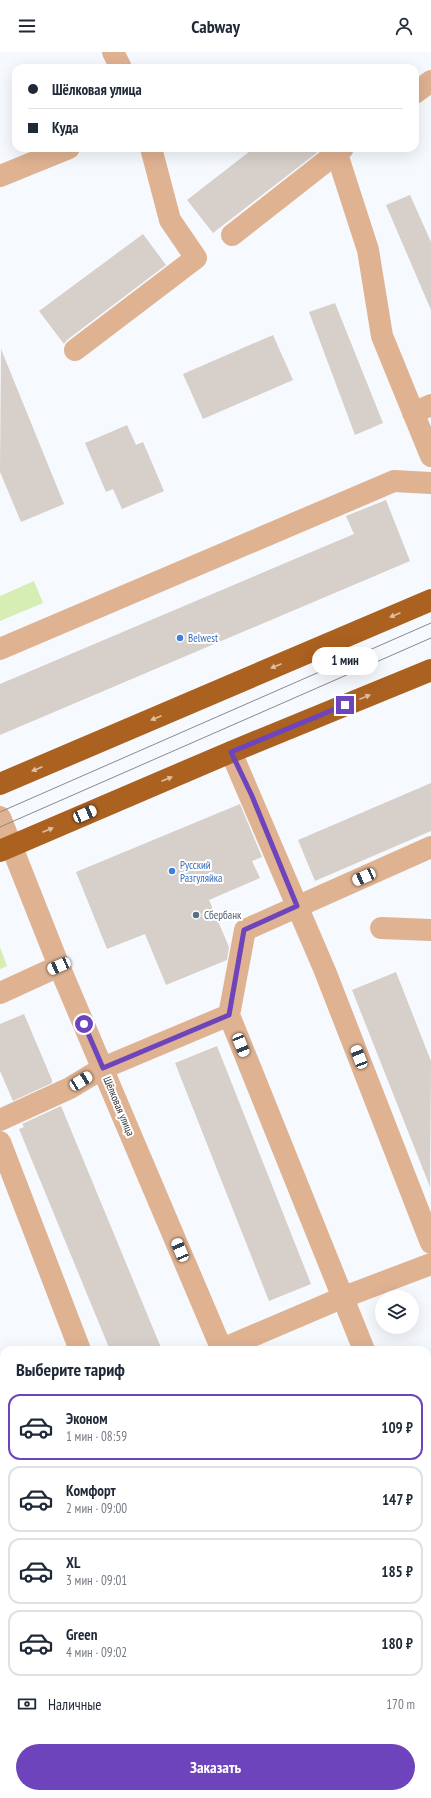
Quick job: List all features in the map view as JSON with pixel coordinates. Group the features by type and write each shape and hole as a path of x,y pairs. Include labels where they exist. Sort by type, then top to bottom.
{"highway":[{"path":"0,784 431,600"},
{"path":"6,848 231,752 431,670"}],"street":[{"path":"113,52 119,64"},
{"path":"419,90 431,81"},
{"path":"0,176 58,152"},
{"path":"75,350 196,258 170,220 152,152"},
{"path":"232,235 336,152"},
{"path":"339,152 368,250 382,336 422,409 431,456"},
{"path":"0,649 394,481 431,483"},
{"path":"231,752 252,796 325,970 431,1244"},
{"name":"Шёлковая улица","path":"0,817 6,848 24,879 59,966 221,1346"},
{"path":"363,1346 344,1296 229,1015 244,930 431,847"},
{"path":"381,928 431,930"},
{"path":"0,993 59,966"},
{"path":"0,1120 70,1088 103,1068 229,1015"},
{"path":"0,1142 78,1346"},
{"path":"229,1346 344,1296 431,1264"}],"green space":[{"path":"34,581 43,603 0,621 0,596"},
{"path":"0,947 7,966 0,969"}],"building":[{"path":"249,152 318,152 213,233 187,200"},
{"path":"410,195 431,242 431,310 386,205"},
{"path":"143,234 166,265 67,340 64,344 39,311"},
{"path":"335,303 383,423 355,435 309,312"},
{"path":"273,335 293,380 203,419 183,374"},
{"path":"1,349 64,504 21,522 0,472"},
{"path":"127,425 136,445 143,442 164,491 122,509 113,489 106,492 85,443"},
{"path":"386,500 410,561 0,735 0,684 354,534 346,516"},
{"path":"431,783 431,831 315,881 298,840"},
{"path":"240,804 262,857 252,861 260,878 209,900 229,947 227,960 166,985 145,934 107,949 76,872"},
{"path":"396,972 431,1061 430,1187 352,990"},
{"path":"24,1014 52,1083 13,1101 0,1071 0,1024"},
{"path":"217,1046 311,1284 269,1301 175,1063"},
{"path":"61,1106 160,1346 108,1346 19,1129 24,1127 22,1124"}],"tram line":[{"path":"0,812 431,623"},
{"path":"0,827 431,638"}],"place":[{"name":"Belwest","path":"180,638"},
{"name":"Русский Разгуляйка","path":"172,871"},
{"name":"Сбербанк","path":"196,915"}],"route":[{"path":"84,1024 103,1068 229,1015 244,930 297,906 252,796 231,752 345,705"}]}
